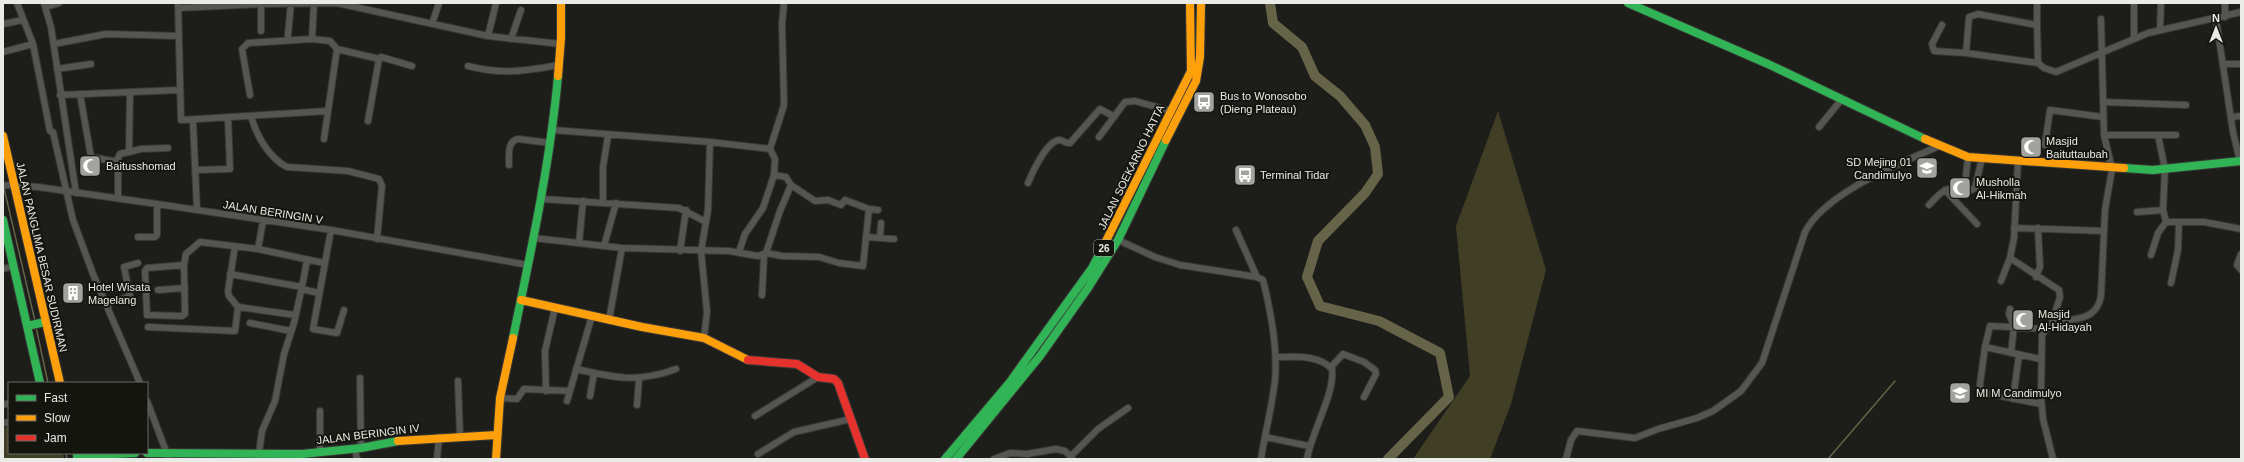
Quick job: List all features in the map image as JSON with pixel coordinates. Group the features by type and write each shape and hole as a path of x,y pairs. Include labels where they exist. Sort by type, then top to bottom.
{"main road":[{"path":"496,459 496,435 500,398 542,199 553,130 561,44 561,3"},
{"name":"JALAN SOEKARNO HATTA","path":"945,459 1010,382 1092,268 1109,238 1188,77 1192,57 1190,3"},
{"name":"JALAN SOEKARNO HATTA","path":"956,459 992,417 1040,356 1088,288 1118,240 1147,176 1196,81 1200,57 1201,3"},
{"path":"1628,3 1768,64 1939,146 1968,157 2112,168 2164,169 2241,161"},
{"path":"1188,77 1196,81"},
{"name":"JALAN PANGLIMA BESAR SUDIRMAN","path":"3,136 60,382"},
{"path":"3,220 40,382"},
{"path":"521,300 609,320 704,338 747,360 797,364 818,377 837,381 865,459"},
{"path":"27,326 45,322"},
{"name":"JALAN BERINGIN IV","path":"148,453 184,455 259,453 275,456 302,456 320,452 358,449 407,439 496,435"},
{"path":"76,456 109,454"}],"street":[{"path":"17,3 33,44 48,125 50,132 53,132 66,192 84,251 140,382"},
{"path":"59,3 45,5 54,44 60,95 76,193"},
{"path":"312,38 314,3"},
{"path":"328,110 228,118 193,120 180,119 178,6 338,3 488,36 511,40 561,44"},
{"path":"373,11 374,3"},
{"path":"432,24 439,3"},
{"path":"488,36 496,3"},
{"path":"738,252 745,234 763,208 774,175 775,160 770,149 784,107 782,24 784,3"},
{"path":"2037,3 2036,25 2038,62"},
{"path":"2134,3 2134,38"},
{"path":"2160,3 2160,30"},
{"path":"2225,3 2225,17"},
{"path":"261,4 261,31"},
{"path":"288,35 291,4"},
{"path":"511,40 521,10"},
{"path":"1942,25 1932,44 1934,51 1966,53 2038,62 2044,68 2056,72 2134,38 2160,30 2225,17 2241,12"},
{"path":"1966,53 1968,21 1973,14 2036,25"},
{"path":"2041,404 1993,396 1980,389 1984,347 1990,326 2049,327 2089,315 2097,308 2101,296 2104,231 2112,168 2104,135 2102,19"},
{"path":"2216,19 2231,117 2241,161"},
{"path":"3,24 23,20"},
{"path":"54,44 106,34 178,36"},
{"path":"250,95 242,49 248,43 312,38 379,59 381,57 412,66"},
{"path":"3,52 33,44"},
{"path":"324,139 331,98 334,46"},
{"path":"368,121 379,59"},
{"path":"57,69 91,64"},
{"path":"2223,64 2241,64"},
{"path":"468,66 504,73 558,65"},
{"path":"60,95 179,90"},
{"path":"129,151 130,93"},
{"path":"80,94 91,157 118,162"},
{"path":"1819,127 1842,99"},
{"path":"1099,137 1123,103 1128,101 1171,111"},
{"path":"2103,102 2186,105"},
{"path":"1028,183 1040,158 1056,142 1059,140 1070,143 1100,109 1113,116"},
{"path":"2045,145 2050,110 2103,117"},
{"path":"251,116 260,139 278,162 287,168 348,171 379,179 382,186 377,239"},
{"path":"2231,117 2241,116"},
{"path":"196,170 230,169 228,118"},
{"path":"193,120 197,210"},
{"path":"553,130 608,136 710,142 770,149"},
{"path":"2158,134 2164,169 2163,210 2166,222"},
{"path":"2104,135 2176,134"},
{"path":"603,202 603,167 608,136"},
{"path":"509,165 510,143 513,140 518,139 551,143"},
{"path":"704,338 707,312 701,251 706,222 710,142"},
{"path":"1566,459 1572,440 1577,431 1635,438 1658,429 1697,418 1713,411 1741,391 1762,363 1805,232 1810,222 1835,199 1894,166 1939,146"},
{"path":"118,198 118,162 120,154 129,151 168,148"},
{"path":"1966,175 1968,157"},
{"path":"1929,205 1945,190 1952,189 1967,191 1975,188 1982,158"},
{"path":"2001,281 2010,258 2014,238 2018,161"},
{"path":"774,175 786,177 791,185 815,201 828,200 841,205 845,200 869,209 878,210"},
{"path":"762,295 765,254 791,185"},
{"name":"JALAN BERINGIN V","path":"3,186 118,198 263,222 331,230 528,265"},
{"path":"3,190 14,186"},
{"path":"1945,190 1977,224"},
{"path":"542,199 671,207 686,210 706,222"},
{"path":"579,243 583,201"},
{"path":"604,246 616,203"},
{"path":"138,237 155,237 157,235 157,204"},
{"path":"534,238 622,248 738,252 749,255 765,254 782,256 819,256 839,263 865,266 869,209"},
{"path":"680,251 686,210"},
{"path":"2137,212 2163,210"},
{"path":"258,249 263,222"},
{"path":"2166,222 2204,222 2241,229"},
{"path":"2150,254 2158,233 2166,222"},
{"path":"2171,283 2177,257 2178,222"},
{"path":"880,238 881,223"},
{"path":"2014,228 2104,231"},
{"path":"2036,277 2040,267 2038,228"},
{"path":"331,230 313,327 314,330 337,333 344,310"},
{"path":"1236,230 1257,277"},
{"path":"867,237 894,240"},
{"path":"1118,240 1155,257 1180,265 1257,277 1263,280 1276,357 1275,380 1261,459"},
{"path":"184,265 151,267 145,270 146,314 184,315 186,309 184,265 186,254 199,243 258,249 324,263"},
{"path":"235,246 228,294 238,307 295,315"},
{"path":"609,320 622,248"},
{"path":"2241,254 2237,265 2241,270"},
{"path":"2010,258 2036,277 2057,289 2060,294 2049,327 2042,335 2040,359 2041,404 2053,459"},
{"path":"259,453 262,431 276,401 284,354 295,315 307,260"},
{"path":"106,305 130,296 124,267 138,263"},
{"path":"3,269 14,266"},
{"path":"230,274 319,293"},
{"path":"158,290 185,288"},
{"path":"148,327 235,331 238,307"},
{"path":"546,391 545,350 555,308"},
{"path":"2010,309 2009,314 2014,326 2011,353"},
{"path":"567,401 592,316"},
{"path":"250,323 291,331"},
{"path":"1984,347 2040,359"},
{"path":"1307,459 1309,446 1329,389 1332,371 1331,367 1343,354 1364,362 1375,370 1376,374 1364,397"},
{"path":"2013,399 2019,355"},
{"path":"1276,357 1311,358 1331,367"},
{"path":"576,369 639,379 654,377 676,369"},
{"path":"590,396 594,373"},
{"path":"755,416 818,377"},
{"path":"357,459 360,378"},
{"path":"637,405 639,379"},
{"path":"458,381 460,436"},
{"path":"500,398 517,399 524,389 546,391 570,390"},
{"path":"148,404 168,455"},
{"path":"994,459 1010,453 1027,454 1056,449 1065,451 1072,458 1098,429 1128,408"},
{"path":"320,410 320,452"},
{"path":"758,454 789,434 851,419"},
{"path":"1265,436 1309,446"},
{"path":"437,459 439,437"}],"shaded area":[{"path":"1498,111 1546,270 1511,404 1490,459 1413,459 1470,376 1456,226"},
{"path":"8,426 8,454 63,454 64,459 3,459 3,428"}],"waterway":[{"path":"1270,3 1273,23 1302,47 1315,76 1340,96 1365,125 1375,147 1378,174 1365,193 1318,241 1307,277 1320,306 1379,321 1440,353 1449,397 1388,459"},
{"path":"4,188 35,321"},
{"path":"36,327 48,382"},
{"path":"1828,459 1895,381"},
{"path":"66,454 67,459"}],"traffic: fast":[{"path":"1628,3 1768,64 1925,139"},
{"path":"513,338 545,175 555,109 558,76"},
{"path":"956,459 1040,356 1088,288 1118,240 1166,140"},
{"path":"2124,168 2153,170 2241,161"},
{"path":"3,220 40,382"},
{"path":"945,459 1010,382 1092,268 1103,247"},
{"path":"27,326 45,322"},
{"path":"148,453 302,454 361,448 398,441"},
{"path":"77,456 116,454"}],"traffic: slow":[{"path":"558,76 561,38 561,3"},
{"path":"1103,247 1191,71 1190,3"},
{"path":"1166,140 1196,81 1200,57 1201,3"},
{"path":"3,136 60,382"},
{"path":"1925,139 1968,157 2124,168"},
{"path":"521,300 642,327 704,338 748,360"},
{"path":"496,459 500,398 513,338"},
{"path":"398,441 496,435"}],"traffic: jam":[{"path":"748,360 797,364 818,377 834,379 838,383 865,459"}],"place":[{"name":"Bus to Wonosobo (Dieng Plateau)","path":"1204,102"},
{"name":"Masjid Baituttaubah","path":"2031,147"},
{"name":"Baitusshomad","path":"90,166"},
{"name":"SD Mejing 01 Candimulyo","path":"1927,168"},
{"name":"Terminal Tidar","path":"1245,175"},
{"name":"Musholla Al-Hikmah","path":"1960,188"},
{"name":"Hotel Wisata Magelang","path":"73,293"},
{"name":"Masjid Al-Hidayah","path":"2023,320"},
{"name":"MI M Candimulyo","path":"1960,393"}]}
